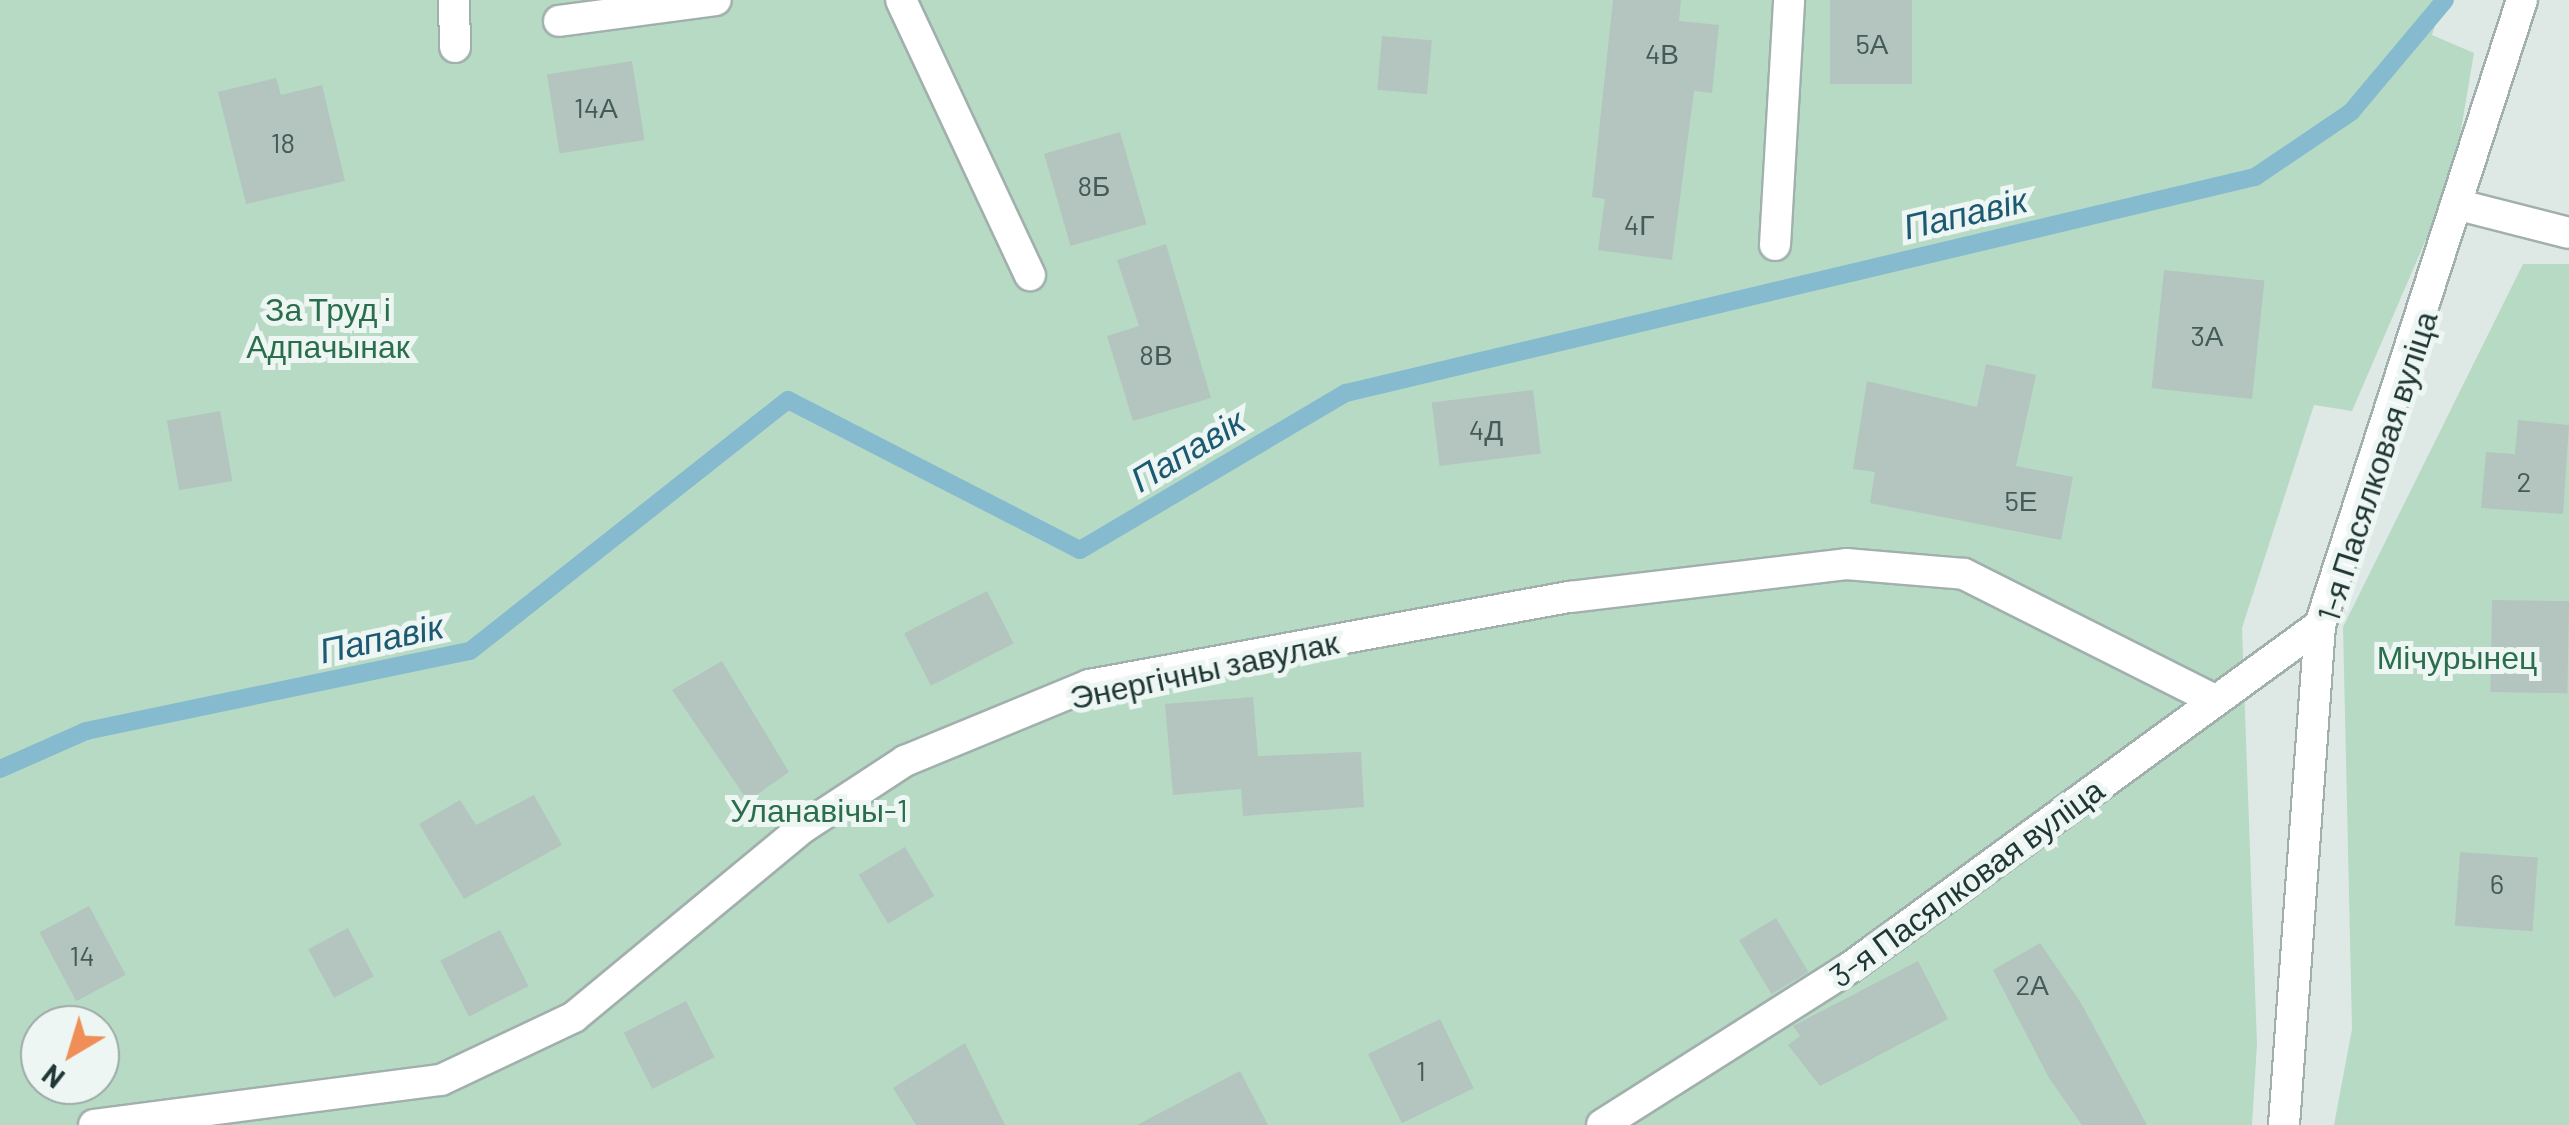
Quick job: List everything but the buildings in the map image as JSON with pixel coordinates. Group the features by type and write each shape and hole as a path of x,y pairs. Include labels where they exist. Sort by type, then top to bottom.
{"street":[{"path":"454,0 455,47"},
{"path":"559,21 716,0"},
{"path":"901,0 1030,275"},
{"path":"1775,245 1788,0"},
{"name":"1-я Пасялковая вуліца","path":"2284,1125 2320,626 2462,206 2522,0"},
{"path":"2462,206 2569,233"},
{"name":"Энергічны завулак","path":"94,1125 440,1080 574,1017 804,827 905,761 1089,685 1570,598 1846,564 1964,574 2215,700"},
{"name":"3-я Пасялковая вуліца","path":"1602,1125 1848,969 2320,626"}],"green space":[{"path":"0,0 2443,0 2432,35 2474,53 2453,177 2352,411 2314,405 2242,628 2257,1044 2252,1125 0,1125"},
{"name":"Мічурынец","path":"2523,264 2569,264 2569,1125 2334,1125 2352,1029 2343,627"}],"waterway":[{"name":"Папавік","path":"0,769 86,731 470,651 788,400 1080,550 1346,393 2255,177 2351,112 2445,0"}],"park label":[{"name":"За Труд і Адпачынак","path":"328,328"},
{"name":"Уланавічы-1","path":"819,809"}]}
